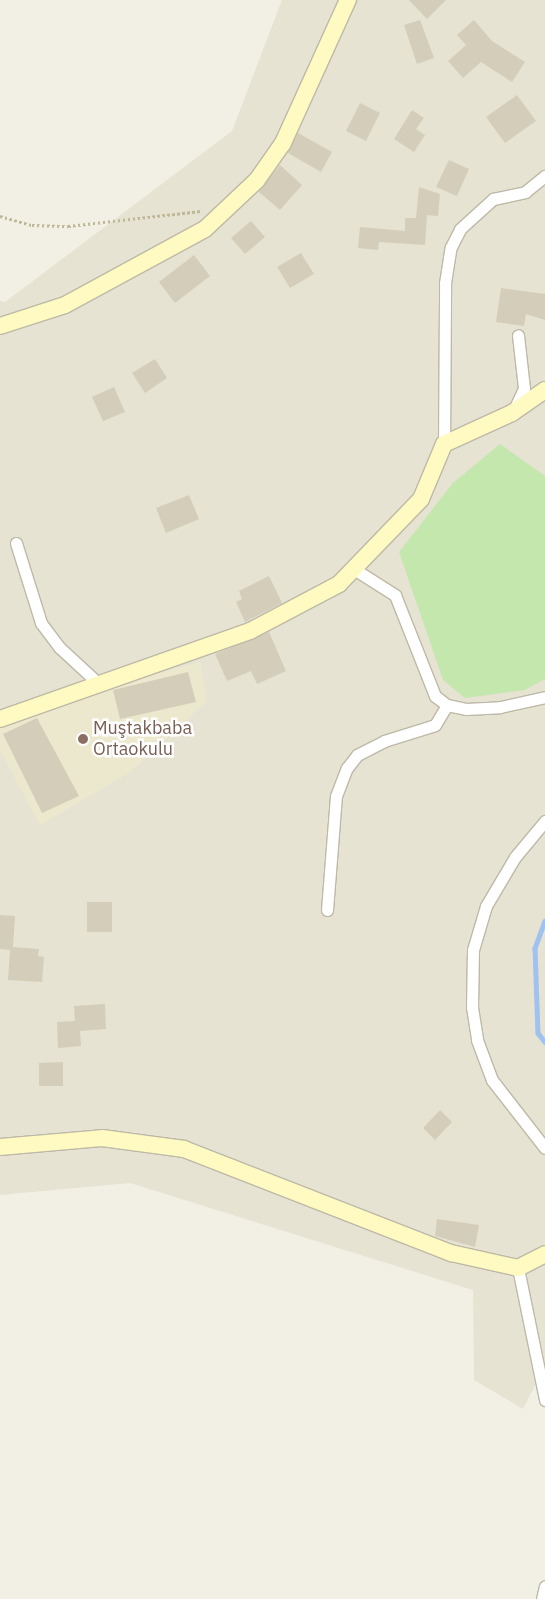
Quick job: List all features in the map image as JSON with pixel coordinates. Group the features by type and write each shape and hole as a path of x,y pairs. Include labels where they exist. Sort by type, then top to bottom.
{"street":[{"path":"0,326 65,305 205,229 220,215 257,180 283,142 348,0"},
{"path":"0,719 98,683 250,632 339,584 421,499 444,444 445,283 451,247 460,229 494,199 526,192 545,176"},
{"path":"512,414 524,388 518,334"},
{"path":"444,444 512,414 545,390"},
{"path":"16,544 41,623 98,683"},
{"path":"354,569 395,596 435,696 447,705 466,710 500,707 545,697"},
{"path":"326,910 336,796 347,768 357,756 384,741 435,725 447,705"},
{"path":"545,821 514,857 486,906 473,950 472,1007 477,1040 492,1080 545,1148"},
{"path":"0,1147 102,1138 184,1149 451,1253 518,1268 545,1254"},
{"path":"518,1268 545,1400"},
{"path":"542,1599 545,1586"}],"path":[{"path":"0,216 49,226 212,210 220,215"}],"shaded area":[{"path":"282,0 545,0 545,1366 523,1409 474,1380 473,1290 130,1183 0,1195 0,301 5,302 232,131"},
{"name":"Muştakbaba Ortaokulu","path":"200,662 207,701 129,773 40,825 0,750 0,728 109,685"}],"green space":[{"path":"500,444 545,476 545,679 525,690 465,698 443,680 399,552 453,483"}],"building":[{"path":"409,0 446,0 427,19"},
{"path":"420,20 434,58 417,64 404,25"},
{"path":"474,20 492,41 525,62 512,82 481,62 463,78 448,61 466,45 457,35"},
{"path":"517,95 536,121 505,143 486,117"},
{"path":"360,103 380,113 366,141 346,131"},
{"path":"412,110 424,118 416,129 425,135 414,152 394,139"},
{"path":"298,133 332,152 321,172 288,153"},
{"path":"449,160 469,169 457,196 436,187"},
{"path":"280,165 302,185 280,210 259,192"},
{"path":"419,187 440,194 438,216 427,215 425,245 379,242 378,250 358,248 360,227 405,231 405,218 416,218"},
{"path":"251,221 265,237 245,254 231,238"},
{"path":"301,253 314,274 290,288 277,267"},
{"path":"194,255 210,276 175,303 159,282"},
{"path":"501,288 545,294 545,320 526,314 524,326 496,322"},
{"path":"155,359 167,378 145,393 132,373"},
{"path":"114,387 125,412 103,421 92,397"},
{"path":"189,495 199,519 166,533 156,508"},
{"path":"269,576 282,603 245,622 236,602 242,599 239,591"},
{"path":"269,632 286,671 257,684 251,671 227,681 215,654"},
{"path":"188,672 196,702 120,719 113,690"},
{"path":"37,718 79,796 42,813 3,734"},
{"path":"87,902 112,902 112,932 87,932"},
{"path":"0,915 15,916 13,947 39,949 38,956 44,957 42,982 8,980 10,950 0,949"},
{"path":"105,1004 106,1029 80,1031 81,1046 58,1048 57,1022 75,1021 74,1006"},
{"path":"63,1062 63,1086 39,1086 39,1063"},
{"path":"440,1110 452,1122 435,1140 423,1128"},
{"path":"437,1219 479,1225 475,1247 435,1236"}],"waterway":[{"path":"545,921 535,948 538,1033 545,1042"}],"place":[{"name":"Muştakbaba Ortaokulu","path":"83,739"}]}
